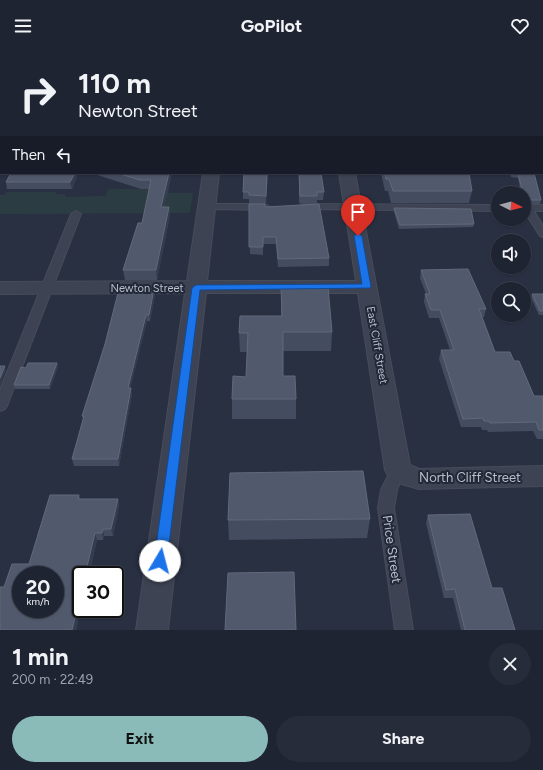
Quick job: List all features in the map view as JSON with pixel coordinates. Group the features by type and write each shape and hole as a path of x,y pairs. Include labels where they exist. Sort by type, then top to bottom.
{"street":[{"path":"152,630 211,174"},
{"name":"East Cliff Street","path":"347,174 398,470"},
{"name":"Newton Street","path":"0,288 367,287"},
{"name":"North Cliff Street","path":"398,470 405,475 419,479 543,476"}],"lane":[{"path":"207,207 277,207"},
{"path":"292,207 491,208"},
{"path":"531,208 543,208"},
{"path":"0,406 48,288 76,214"},
{"path":"531,216 543,234"},
{"name":"Price Street","path":"398,470 389,490 386,508 404,630"}],"shaded area":[{"path":"109,189 169,189 168,193 193,193 190,213 0,214 0,195 4,195 6,192 57,192 56,194 65,194 65,197 105,196"}],"building":[{"path":"10,174 74,174 70,182 6,182"},
{"path":"120,174 169,174 161,207 169,207 156,270 123,270 138,223 142,223 151,180 140,180"},
{"path":"244,174 267,174 266,196 249,195 249,192 243,192"},
{"path":"299,174 321,174 324,192 317,192 317,196 300,196"},
{"path":"385,174 469,174 472,191 393,191 389,179 386,179"},
{"path":"518,174 534,174 541,200 531,200 531,186 521,186"},
{"path":"249,204 265,204 265,207 319,204 329,258 278,259 276,237 263,237 263,247 249,247"},
{"path":"394,208 471,209 474,224 400,225"},
{"path":"468,269 486,309 479,309 495,352 510,352 514,361 519,361 534,396 543,396 543,430 539,430 536,422 490,423 489,421 484,421 483,418 463,419 441,350 454,350 440,310 431,310 425,294 430,294 421,270"},
{"path":"281,287 328,287 332,332 283,332 283,376 295,376 296,399 232,399 233,376 246,377 248,333 239,333 240,316 282,316"},
{"path":"119,289 154,289 149,315 146,315 128,388 131,388 118,459 72,459 84,416 82,416 105,344"},
{"path":"532,294 543,294 543,311 540,311"},
{"path":"28,363 57,363 49,385 14,385 21,367 26,368"},
{"path":"0,366 5,366 0,378"},
{"path":"363,471 370,519 228,520 230,473"},
{"path":"50,495 79,495 78,499 118,499 111,529 103,529 102,533 95,533 87,566 72,566 72,618 75,618 72,630 0,630 0,587 4,587 12,564 29,564"},
{"path":"470,514 492,588 502,588 515,630 465,630 455,589 446,590 428,515"},
{"path":"294,572 296,630 225,630 228,573"}],"route":[{"path":"160,561 177,443 196,288 367,287 358,236"}]}
